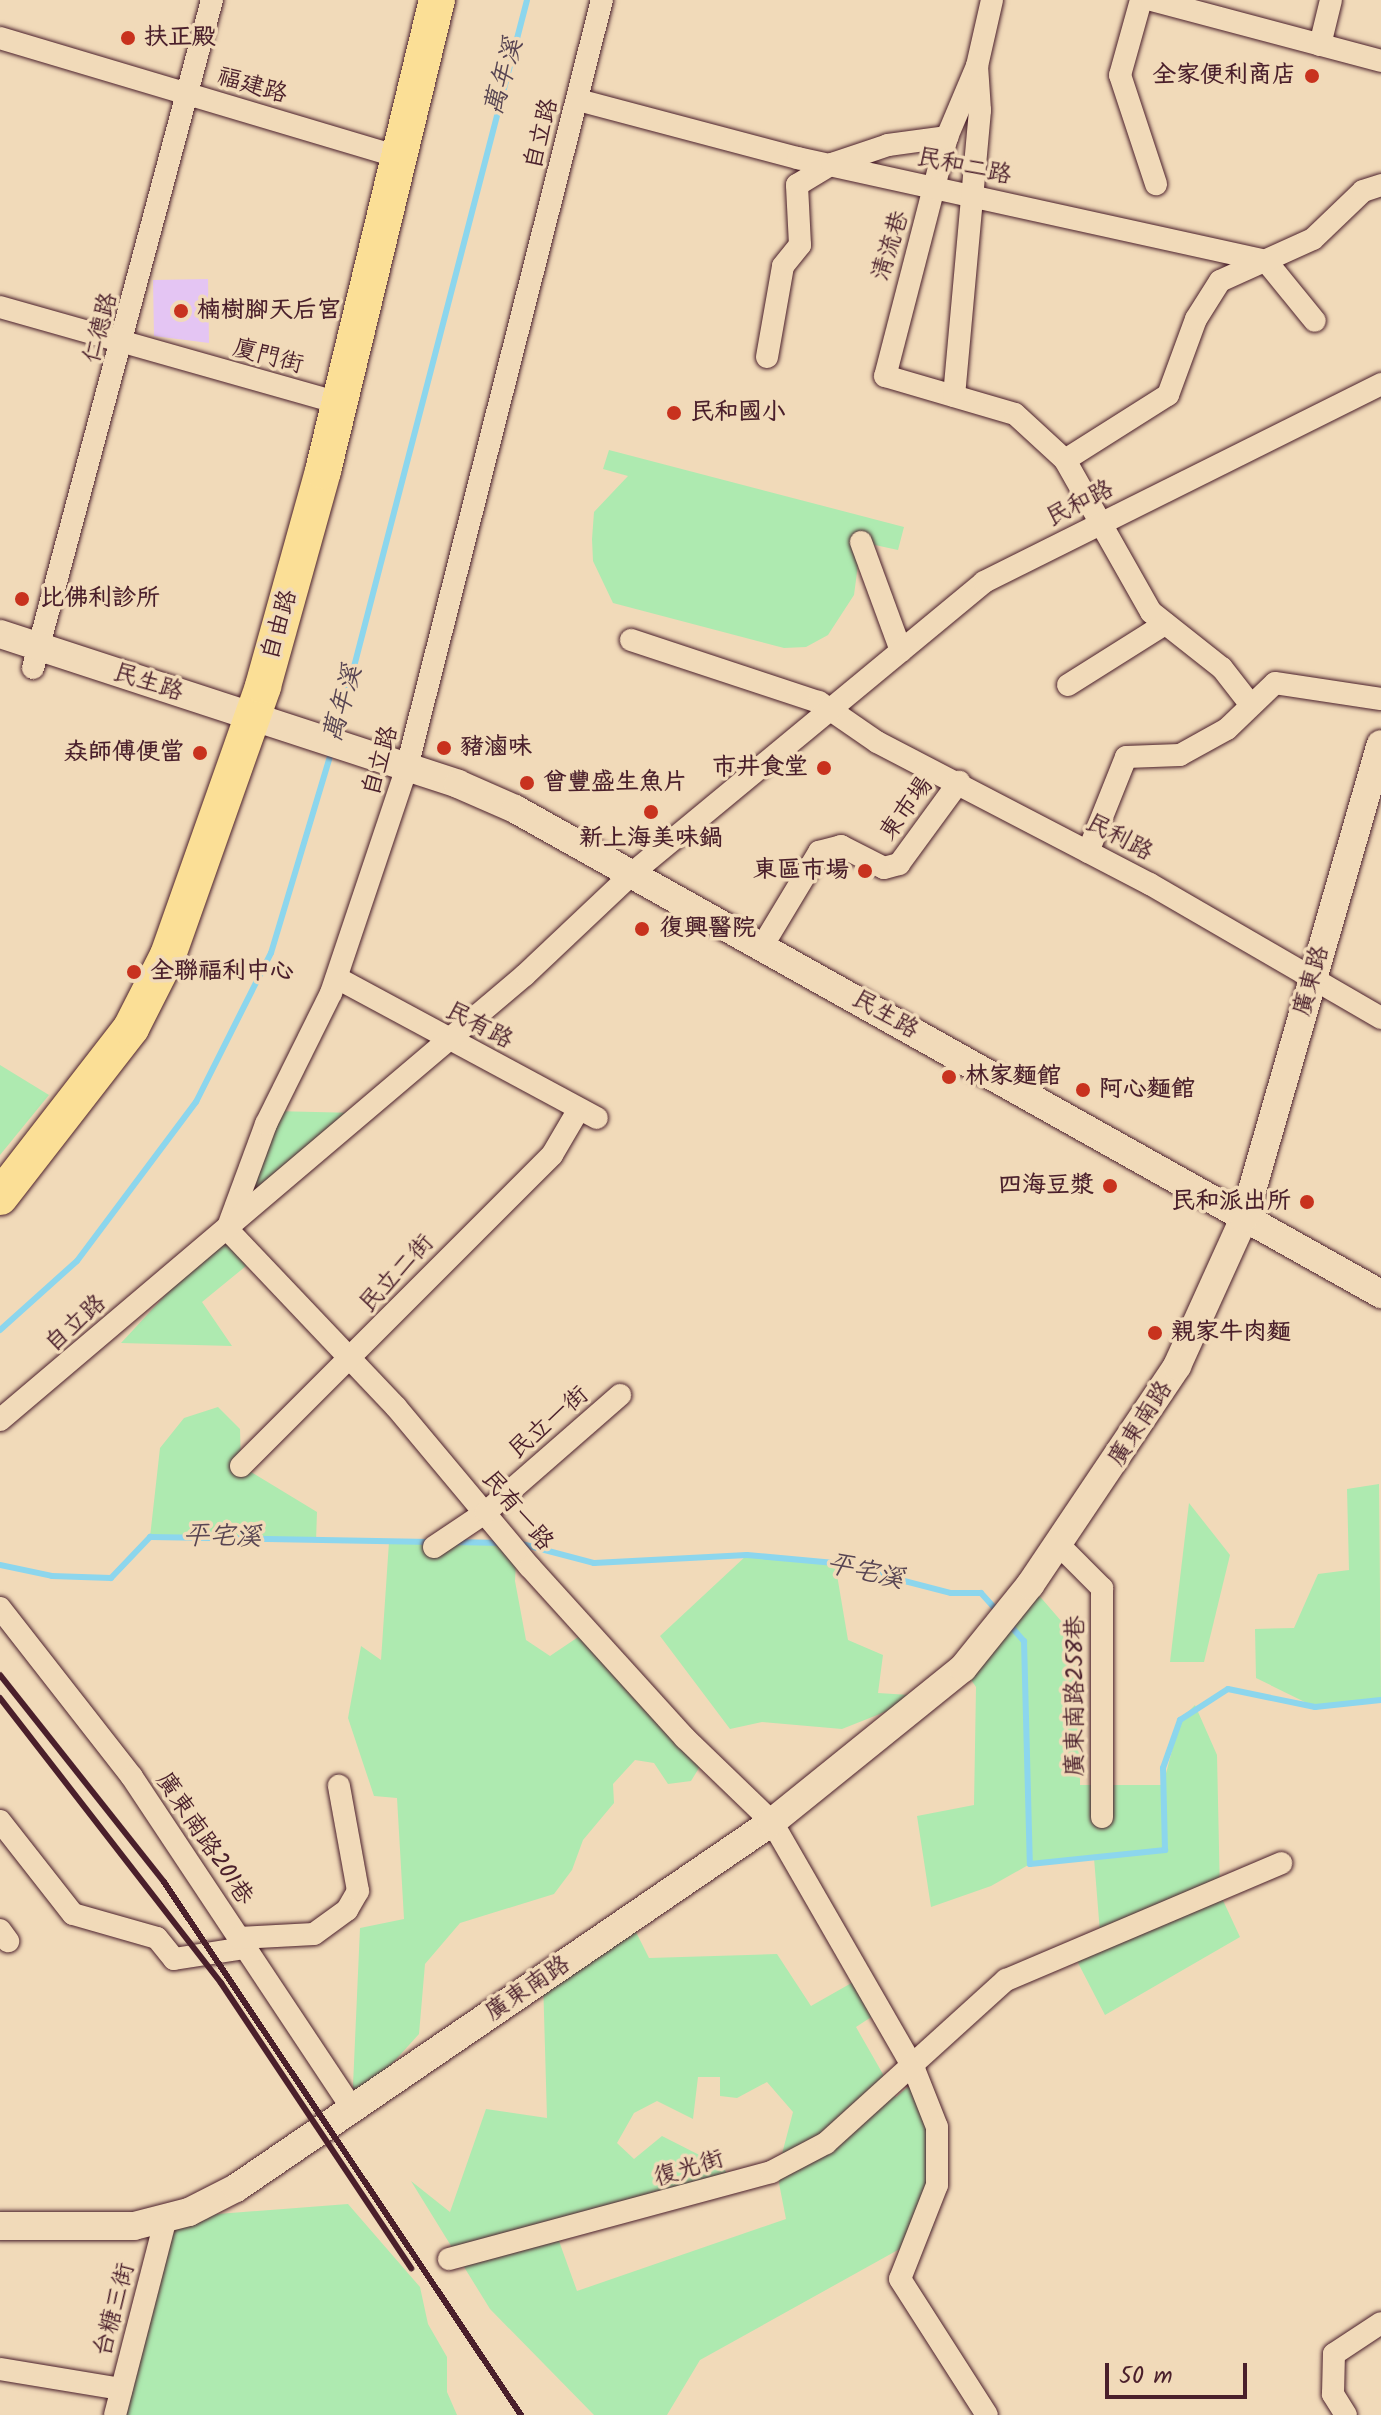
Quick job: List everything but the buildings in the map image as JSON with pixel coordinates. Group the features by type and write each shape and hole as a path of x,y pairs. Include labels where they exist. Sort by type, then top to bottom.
{"main road":[{"name":"自由路","path":"0,1197 61,1124 148,999 254,716 339,403 437,0"}],"street":[{"name":"仁德路","path":"36,658 125,344 212,0"},
{"name":"自立路","path":"0,1420 227,1229 266,1124 337,978 407,767 602,0"},
{"path":"992,0 977,66 974,195 954,396 1015,414 1065,460 1127,576 1165,624 1222,668 1250,704"},
{"path":"1141,0 1120,75 1156,184"},
{"path":"1152,0 1381,61"},
{"path":"1320,45 1331,0"},
{"name":"福建路","path":"0,38 397,156"},
{"name":"清流巷","path":"954,396 885,376 911,261 937,188 947,137 977,66"},
{"name":"民和二路","path":"578,100 832,164 1266,261"},
{"path":"767,357 783,266 800,245 797,185 832,164 888,145 947,137"},
{"path":"1065,460 1168,395 1196,319 1220,281 1313,239 1363,191 1381,185"},
{"path":"1266,261 1315,321"},
{"name":"廈門街","path":"0,307 339,403"},
{"name":"民和路","path":"227,1229 447,1040 635,871 984,582 1381,384"},
{"path":"861,542 901,651"},
{"path":"1068,685 1165,624"},
{"name":"民生路","path":"0,634 36,658 254,716 488,797 635,871 1381,1294"},
{"path":"631,640 819,702 829,712"},
{"path":"1088,852 1126,757 1180,755 1227,729 1275,683 1381,699"},
{"name":"民利路","path":"829,712 1088,852 1381,1018"},
{"name":"廣東路","path":"1244,1218 1381,744"},
{"name":"東市場","path":"763,945 819,852 841,846 884,868 899,864 959,782"},
{"name":"民有路","path":"337,978 447,1040 588,1113"},
{"name":"民立二街","path":"241,1466 349,1363 552,1155 588,1113"},
{"name":"廣東南路","path":"0,2226 92,2230 166,2218 236,2188 772,1822 931,1696 1004,1619 1059,1545 1177,1366 1244,1218"},
{"name":"民有一路","path":"227,1229 349,1363 396,1407 524,1559 685,1738 772,1822"},
{"name":"民立一街","path":"434,1547 486,1512 620,1395"},
{"name":"廣東南路258巷","path":"1059,1545 1102,1588 1102,1817"},
{"name":"廣東南路201巷","path":"0,1608 132,1777 352,2108"},
{"path":"0,1821 73,1914 157,1938 174,1959 242,1943 314,1934 347,1910 358,1891 339,1786"},
{"path":"772,1822 914,2069 937,2127 937,2185 900,2279 987,2415"},
{"name":"復光街","path":"449,2259 771,2172 826,2143 914,2069 1006,1980 1281,1863"},
{"name":"台糖三街","path":"115,2415 166,2218"},
{"path":"1346,2415 1333,2394 1334,2354 1381,2323"},
{"path":"0,2369 121,2389"}],"green space":[{"path":"609,450 904,527 898,550 861,542 854,595 828,635 806,647 784,648 613,603 593,561 592,539 594,512 628,476 603,469"},
{"path":"0,1065 49,1095 0,1155"},
{"path":"273,1111 358,1113 228,1229 257,1257 202,1302 232,1346 121,1343 223,1233"},
{"path":"218,1407 240,1429 241,1466 317,1512 316,1541 150,1537 160,1448 184,1418"},
{"path":"1379,1484 1381,1700 1315,1707 1256,1678 1255,1629 1294,1628 1318,1574 1349,1570 1347,1489"},
{"path":"1189,1503 1230,1555 1204,1662 1170,1662"},
{"path":"389,1542 517,1543 515,1581 526,1640 550,1656 596,1625 710,1750 691,1781 668,1784 654,1763 635,1760 613,1784 614,1803 583,1840 572,1870 554,1894 460,1923 425,1964 419,2034 352,2108 360,1928 404,1919 397,1798 374,1796 348,1718 361,1646 381,1660"},
{"path":"747,1555 835,1563 848,1640 883,1655 878,1693 925,1696 842,1729 762,1722 730,1729 660,1636"},
{"path":"1030,1585 1081,1644 1080,1785 1163,1785 1180,1720 1195,1705 1217,1755 1220,1894 1240,1937 1105,2015 1075,1957 1101,1945 1094,1858 1030,1864 991,1886 931,1907 917,1816 974,1805 976,1687 963,1668"},
{"path":"630,1920 649,1958 777,1954 811,2006 862,1977 882,2010 856,2027 896,2097 920,2077 938,2198 932,2231 700,2360 667,2415 594,2415 490,2309 411,2181 450,2212 486,2109 547,2118 543,1979","holes":["698,2077 720,2077 720,2096 737,2098 767,2082 793,2112 777,2173 786,2219 577,2291 559,2241 739,2186 721,2166 662,2136 634,2159 617,2143 634,2113 657,2101 693,2119"]},
{"path":"348,2204 420,2287 428,2324 447,2357 447,2392 457,2415 115,2415 166,2218"}],"waterway":[{"name":"萬年溪","path":"336,736 527,0"},
{"name":"萬年溪","path":"0,1330 77,1261 196,1102 271,953 332,750"},
{"name":"平宅溪","path":"0,1565 52,1576 111,1578 150,1537 431,1542"},
{"name":"平宅溪","path":"454,1542 503,1543"},
{"name":"平宅溪","path":"518,1543 594,1563 747,1555 835,1563 951,1593 981,1593 999,1613"},
{"name":"平宅溪","path":"1009,1624 1024,1641 1030,1864 1165,1850 1163,1768 1180,1720 1228,1689 1315,1707 1381,1700"}],"railway":[{"path":"0,1675 164,1882 521,2415"},
{"path":"0,1698 221,1983 411,2268"}],"place":[{"name":"扶正殿","path":"128,38"},
{"name":"全家便利商店","path":"1312,76"},
{"name":"楠樹腳天后宮","path":"181,311"},
{"name":"民和國小","path":"674,413"},
{"name":"比佛利診所","path":"22,599"},
{"name":"豬滷味","path":"444,748"},
{"name":"𡘙師傅便當","path":"200,753"},
{"name":"市井食堂","path":"824,768"},
{"name":"曾豐盛生魚片","path":"527,783"},
{"name":"新上海美味鍋","path":"651,812"},
{"name":"東區市場","path":"865,871"},
{"name":"復興醫院","path":"642,929"},
{"name":"全聯福利中心","path":"134,972"},
{"name":"林家麵館","path":"949,1077"},
{"name":"阿心麵館","path":"1083,1090"},
{"name":"四海豆漿","path":"1110,1186"},
{"name":"民和派出所","path":"1307,1202"},
{"name":"親家牛肉麵","path":"1155,1333"}]}
